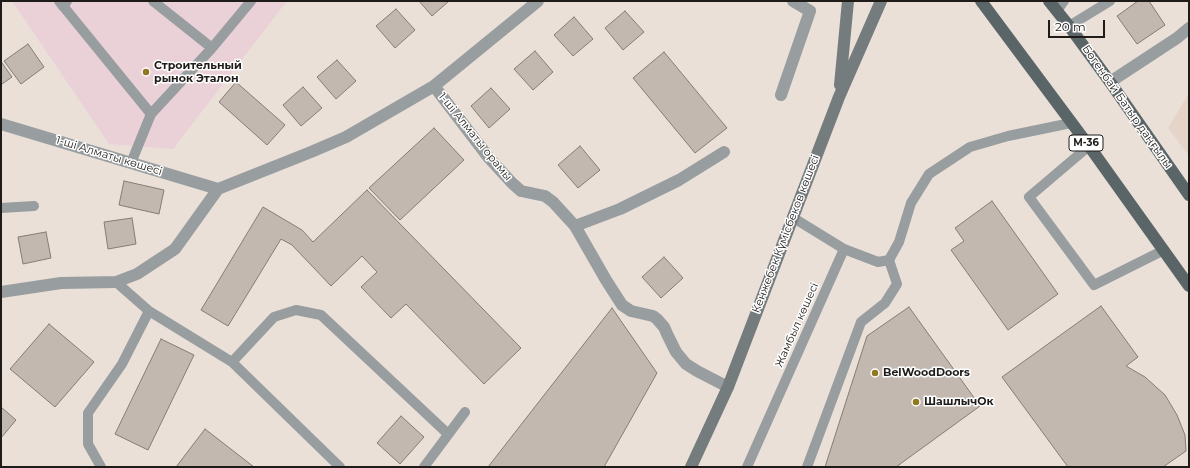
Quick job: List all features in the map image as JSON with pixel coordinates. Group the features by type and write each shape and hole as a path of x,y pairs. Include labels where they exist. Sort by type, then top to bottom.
{"main road":[{"name":"M-36","path":"980,1 1089,146 1189,286"},
{"name":"Бөгенбай Батыр даңғылы","path":"1049,1 1060,6 1069,26 1189,195"}],"street":[{"path":"1,292 61,283 116,282 137,274 175,250 218,189 346,137 434,86 538,1"},
{"path":"781,95 810,11 793,1"},
{"path":"839,97 848,1"},
{"name":"Кенжебек Күмісбеков көшесі","path":"691,467 728,386 839,97 881,1"},
{"path":"1110,82 1177,38 1189,28"},
{"name":"1-ші Алматы орамы","path":"434,86 489,158 512,183 521,190 545,196 575,226 622,305 631,311 658,319 664,327 676,352 686,364 728,386"},
{"name":"1-ші Алматы көшесі","path":"1,124 218,189"},
{"path":"575,226 620,209 679,180 724,152"}],"lane":[{"path":"153,1 212,48"},
{"path":"131,163 151,114 212,48 251,1"},
{"path":"1069,26 1110,1"},
{"path":"63,2 151,114"},
{"path":"807,467 861,322 885,304 897,284 889,260 899,242 911,202 929,174 970,147 1008,136 1071,123"},
{"path":"1089,146 1029,197 1094,285 1164,250"},
{"path":"1,208 34,206"},
{"path":"792,217 844,249 878,262 889,260"},
{"name":"Жамбыл көшесі","path":"747,467 844,249"},
{"path":"116,282 149,311 232,362 340,467"},
{"path":"232,362 274,317 296,310 321,315 448,434"},
{"path":"100,467 88,444 88,413 122,364 149,311"},
{"path":"424,467 465,412"}],"shaded area":[{"name":"Строительный рынок Эталон","path":"12,1 287,1 173,149 109,144"},
{"path":"1189,93 1189,156 1168,128"}],"building":[{"path":"419,1 449,1 432,16"},
{"path":"1138,1 1149,1 1165,25 1137,44 1117,16"},
{"path":"396,9 415,30 395,48 376,26"},
{"path":"625,11 644,32 623,50 605,28"},
{"path":"574,17 593,39 573,56 554,35"},
{"path":"28,44 44,67 21,84 4,61"},
{"path":"535,51 553,72 533,90 514,69"},
{"path":"664,52 727,128 695,153 633,78"},
{"path":"337,60 356,81 336,99 317,77"},
{"path":"2,63 12,77 2,84 1,64"},
{"path":"236,82 285,125 267,145 219,102"},
{"path":"303,87 322,108 301,126 283,105"},
{"path":"491,88 510,109 489,128 471,106"},
{"path":"434,128 464,160 400,220 369,188"},
{"path":"580,146 600,170 578,188 558,165"},
{"path":"124,181 164,190 159,214 119,205"},
{"path":"367,190 521,348 484,384 406,304 391,318 361,287 377,272 362,256 331,286 292,245 281,239 228,326 201,310 263,207 302,230 313,242"},
{"path":"992,201 1058,294 1008,330 951,250 964,241 955,228"},
{"path":"132,218 136,244 108,249 104,222"},
{"path":"46,232 51,258 23,264 18,237"},
{"path":"664,257 683,278 661,298 642,277"},
{"path":"1101,306 1138,357 1126,366 1145,377 1165,395 1177,415 1185,435 1186,451 1163,467 1068,467 1002,377"},
{"path":"909,307 980,406 896,467 825,467 867,336"},
{"path":"612,308 657,373 604,467 488,467"},
{"path":"49,324 94,362 55,407 10,369"},
{"path":"161,339 194,355 148,450 115,434"},
{"path":"1,407 16,420 1,438"},
{"path":"401,416 424,437 400,464 377,443"},
{"path":"205,429 254,467 176,467"}],"place":[{"name":"Строительный рынок Эталон","path":"146,72"},
{"name":"BelWoodDoors","path":"875,373"},
{"name":"ШашлычОк","path":"916,402"}]}
